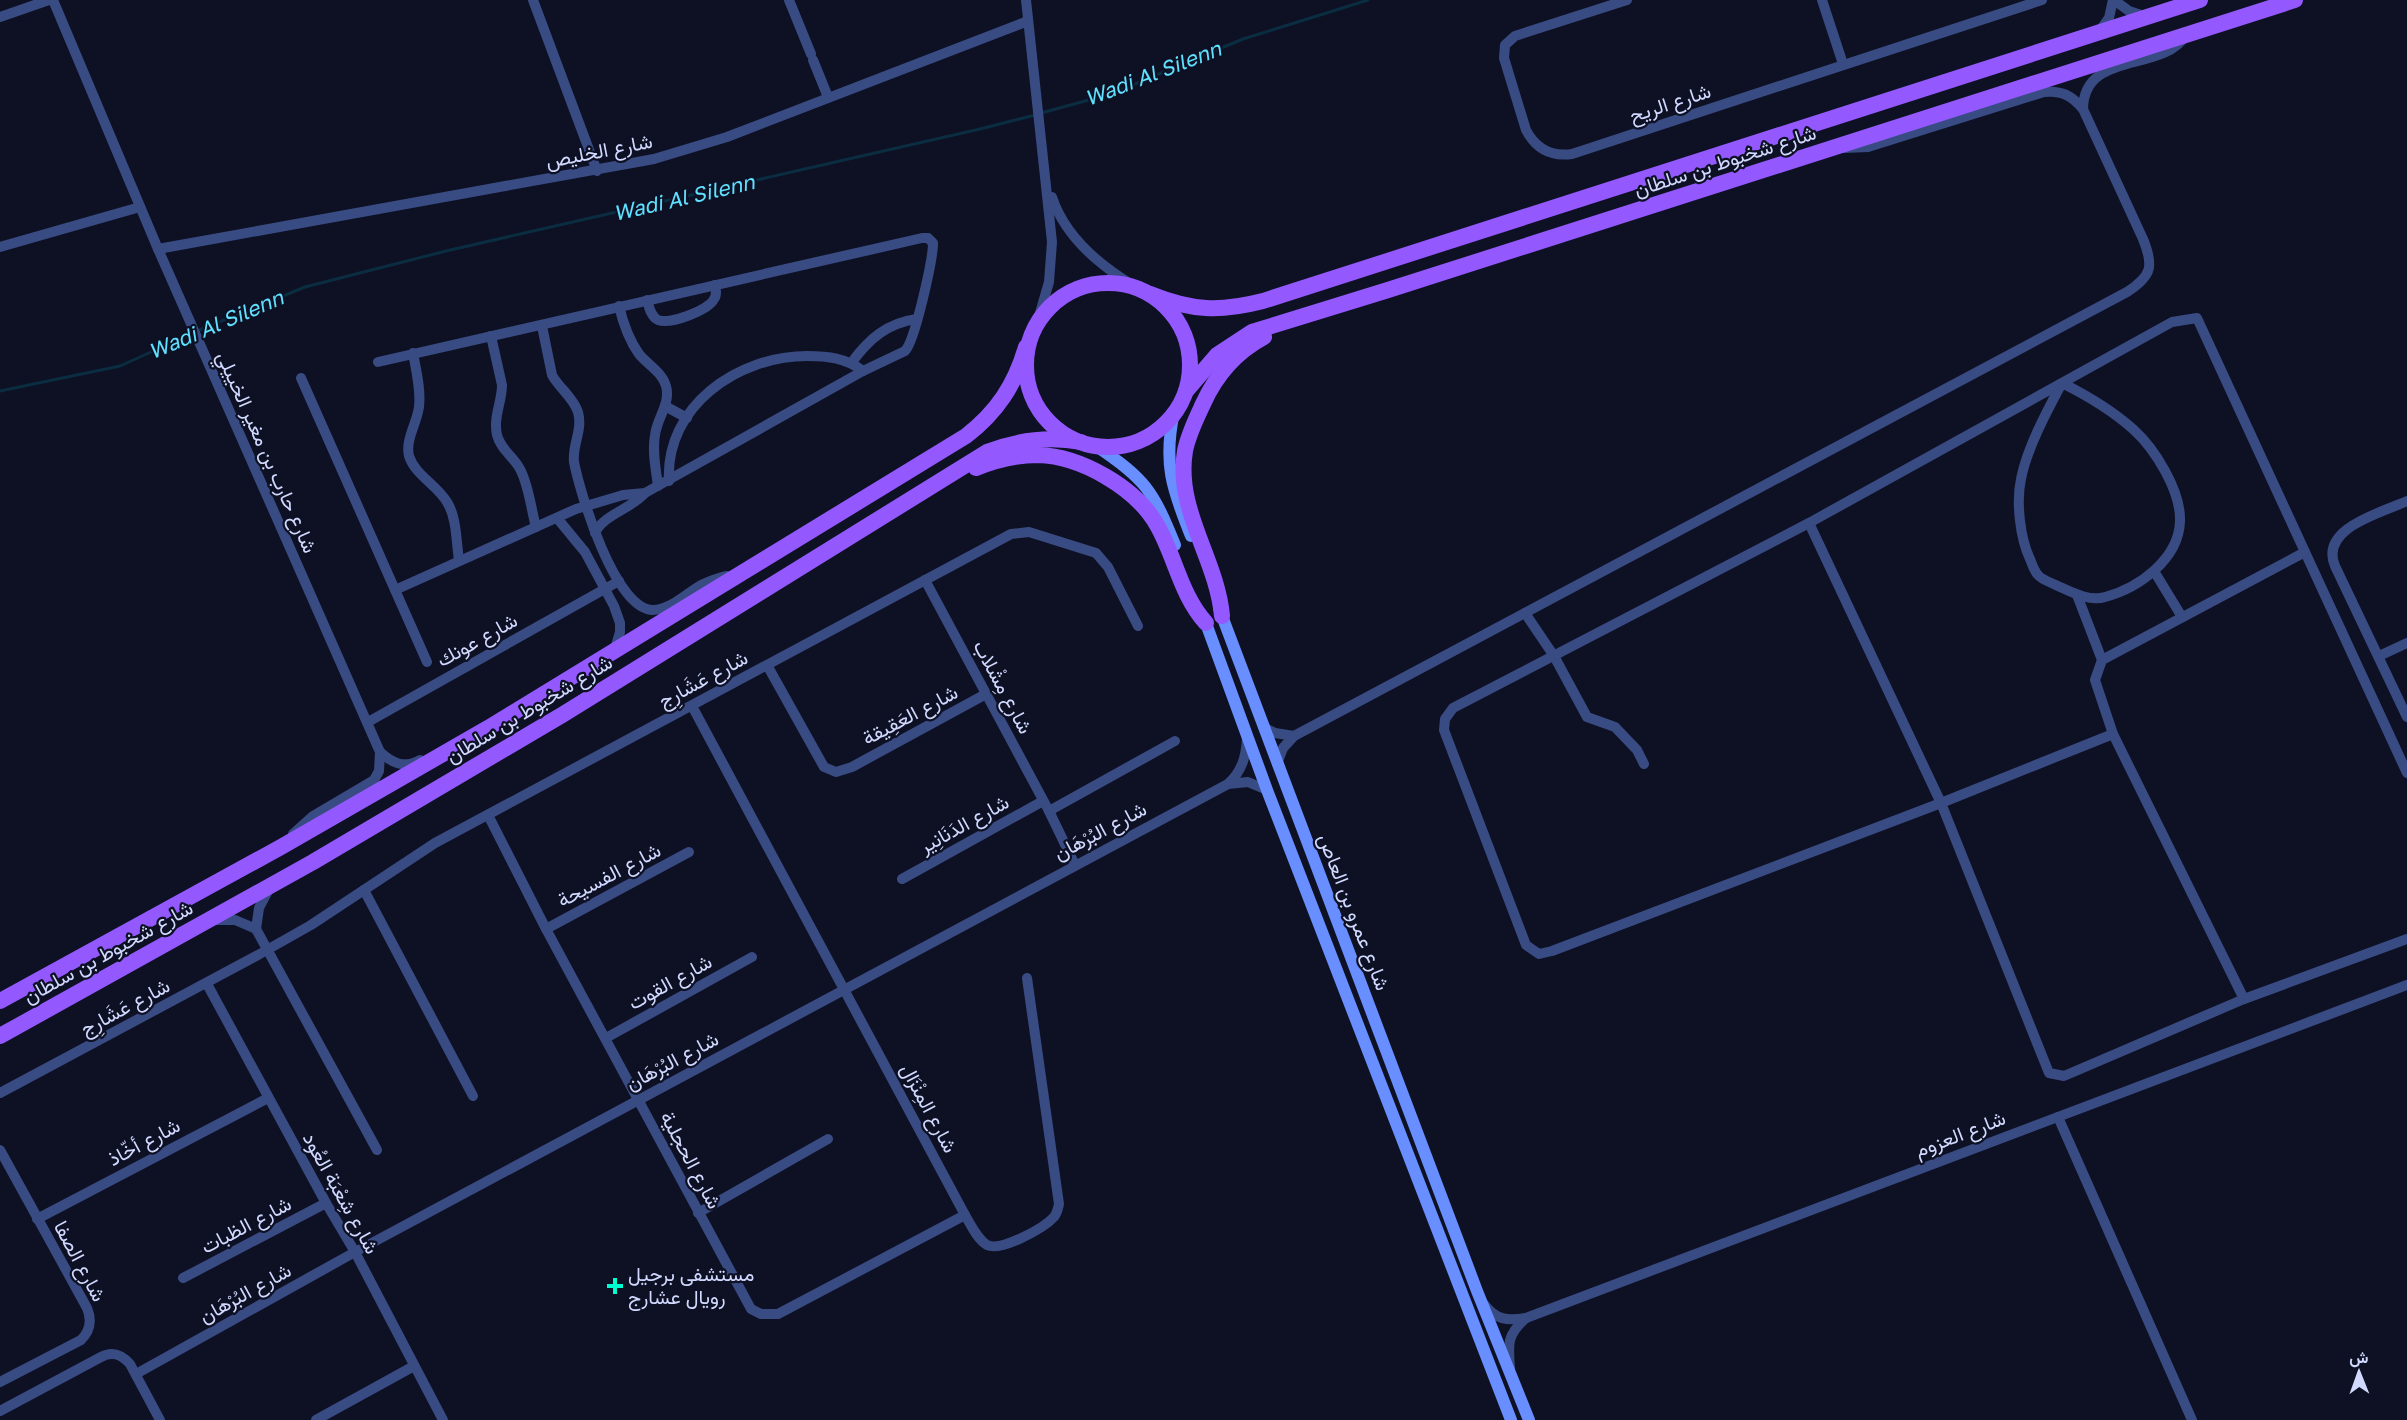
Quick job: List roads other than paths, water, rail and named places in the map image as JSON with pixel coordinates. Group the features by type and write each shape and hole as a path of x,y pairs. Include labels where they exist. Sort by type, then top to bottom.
{"main road":[{"name":"شارع شخبوط بن سلطان","path":"1150,294 1185,306 1203,309 1230,308 1263,301 2200,0"},
{"name":"شارع شخبوط بن سلطان","path":"1186,391 1217,355 1252,332 2295,0"},
{"path":"1112,283 1134,286 1150,294 1167,308 1181,326 1189,347 1191,369 1186,391 1174,412 1166,423 1151,435 1134,443 1115,447 1088,444 1059,431 1042,415 1031,394 1025,371 1026,347 1038,321 1052,304 1070,291 1091,284 1112,283"},
{"path":"1222,616 1218,589 1186,498 1184,474 1188,440 1208,392 1230,362 1262,338 1374,300 1388,290"},
{"name":"شارع شخبوط بن سلطان","path":"0,1002 281,847 488,728 966,436 982,424 1007,393 1019,371 1026,347"},
{"name":"شارع عمرو بن العاص","path":"1174,412 1168,457 1173,486 1477,1290 1529,1420"},
{"name":"شارع شخبوط بن سلطان","path":"0,1036 204,924 552,721 987,452 1035,439 1050,438 1088,444"},
{"name":"شارع عمرو بن العاص","path":"1088,444 1136,475 1152,494 1206,623 1267,790 1511,1420"},
{"path":"831,549 863,536 975,469 1008,458 1046,456 1100,474 1116,483 1143,505 1164,538 1193,606 1206,623"}],"street":[{"path":"0,17 51,0"},
{"name":"شارع حارب بن مغير الخييلي","path":"51,0 380,752"},
{"path":"533,0 597,171"},
{"path":"789,0 828,97"},
{"path":"1026,0 1052,242 1049,282 1038,321"},
{"name":"شارع الريح","path":"1627,0 1515,36 1505,45 1504,58 1526,130 1537,146 1545,151 1563,155 1572,154 2038,1"},
{"path":"1822,0 1844,64"},
{"path":"2098,33 2109,18 2114,0 2129,11 2147,17"},
{"name":"شارع الخليص","path":"158,249 597,171 689,150 1028,21"},
{"path":"2083,108 2087,88 2096,77 2109,70 2172,49 2185,36"},
{"path":"1277,764 1283,748 1294,736 2141,283 2150,270 2150,255 2083,108 2068,95 2053,91 2044,92 1868,147 1850,149 1838,147"},
{"path":"1046,179 1054,203 1065,224 1079,243 1095,260 1134,286"},
{"path":"0,247 140,207"},
{"path":"378,362 413,352 542,326 619,306 925,237 931,240 933,246 917,320 908,348 645,493 629,508 602,523 595,535 581,546"},
{"path":"647,300 653,315 658,320 673,320 709,305 715,299 715,285"},
{"path":"619,306 632,344 663,378 666,385 667,399 656,426 654,442 658,486"},
{"path":"2113,734 1941,803 1539,954 1526,945 1444,730 1445,719 1453,708 1809,523 2172,322 2197,318 2407,773"},
{"path":"852,362 878,333 890,326 917,320"},
{"path":"542,326 552,375 571,398 577,410 580,423 574,456 595,535 619,581 637,605 652,610 667,606 709,581 740,575"},
{"path":"491,336 502,385 496,412 497,434 501,445 523,475 536,527"},
{"path":"413,352 420,395 417,419 408,443 409,456 414,467 448,503 454,521 459,560"},
{"path":"669,481 670,453 687,418 697,403 725,379 758,363 776,358 804,356 834,357 852,362 863,371"},
{"path":"301,378 427,662"},
{"path":"2062,383 2101,403 2134,430 2154,452 2175,493 2180,521 2171,551 2154,571 2129,587 2103,598 2077,595 2038,576 2025,548 2020,523 2020,479 2042,421 2062,383"},
{"path":"665,406 687,418"},
{"path":"395,590 586,506 623,495 645,493"},
{"path":"2407,501 2343,531 2332,547 2335,566 2407,717"},
{"path":"557,518 581,546 614,606 620,623 615,649"},
{"path":"1809,523 1941,803 2049,1073 2064,1076 2244,999 2407,939"},
{"name":"شارع عَشَارِج","path":"0,1093 267,950 435,843 1011,534 1029,532 1090,550 1101,557 1138,626"},
{"path":"2102,660 2305,552"},
{"path":"2154,571 2182,617"},
{"name":"شارع مِشْلاب","path":"925,580 1049,811 1074,865"},
{"name":"شارع عونك","path":"368,722 619,581"},
{"path":"2077,595 2102,660 2095,680 2113,734 2244,999"},
{"path":"1525,613 1554,656 1587,717 1615,727 1637,750 1644,764"},
{"path":"2379,656 2407,643"},
{"name":"شارع العَقِيقة","path":"767,666 824,767 836,772 852,767 986,694"},
{"name":"شارع المِنْزَال","path":"692,706 965,1215 982,1241 993,1247 999,1247 1046,1223 1059,1208 1027,978"},
{"path":"1263,727 1275,733 1294,736"},
{"path":"380,752 397,764 409,765 450,743 488,728"},
{"name":"شارع البُرْهَان","path":"136,1374 638,1099 1228,784 1244,762 1248,736"},
{"path":"1049,811 1175,741"},
{"path":"281,847 313,816 374,780 379,771 380,752"},
{"path":"1228,784 1248,782 1267,790"},
{"name":"شارع الدَنَانِير","path":"902,879 1043,801"},
{"name":"شارع الحجلية","path":"488,815 546,929 698,1213 748,1305 756,1312 766,1315 778,1314 965,1215"},
{"name":"شارع الفسيحة","path":"546,929 689,852"},
{"path":"272,885 259,908 256,929 376,1150"},
{"path":"364,890 473,1096"},
{"path":"204,924 214,920 235,920 256,929"},
{"name":"شارع القوت","path":"606,1038 752,957"},
{"name":"شارع شِعْبَة العُود","path":"207,984 355,1252 443,1420"},
{"name":"شارع العزوم","path":"1477,1290 1494,1316 1509,1320 1526,1318 2407,985"},
{"name":"شارع أخّاذ","path":"37,1218 268,1098"},
{"path":"2058,1117 2192,1420"},
{"path":"698,1213 828,1139"},
{"name":"شارع الصفا","path":"0,1150 87,1308 90,1325 81,1340 0,1383"},
{"name":"شارع الظبات","path":"183,1278 326,1203"},
{"path":"1511,1374 1509,1339 1517,1326 1526,1318"},
{"path":"0,1411 105,1355 114,1354 123,1357 136,1374 160,1420"},
{"path":"316,1420 414,1366"}],"waterway":[{"name":"Wadi Al Silenn","path":"1041,113 1111,94 1243,39 1368,0"},
{"name":"Wadi Al Silenn","path":"197,331 305,287 446,251 1035,115"},
{"name":"Wadi Al Silenn","path":"0,391 120,366 191,334"}],"place":[{"name":"مستشفى برجيل رويال عشارج","path":"615,1286"}]}
